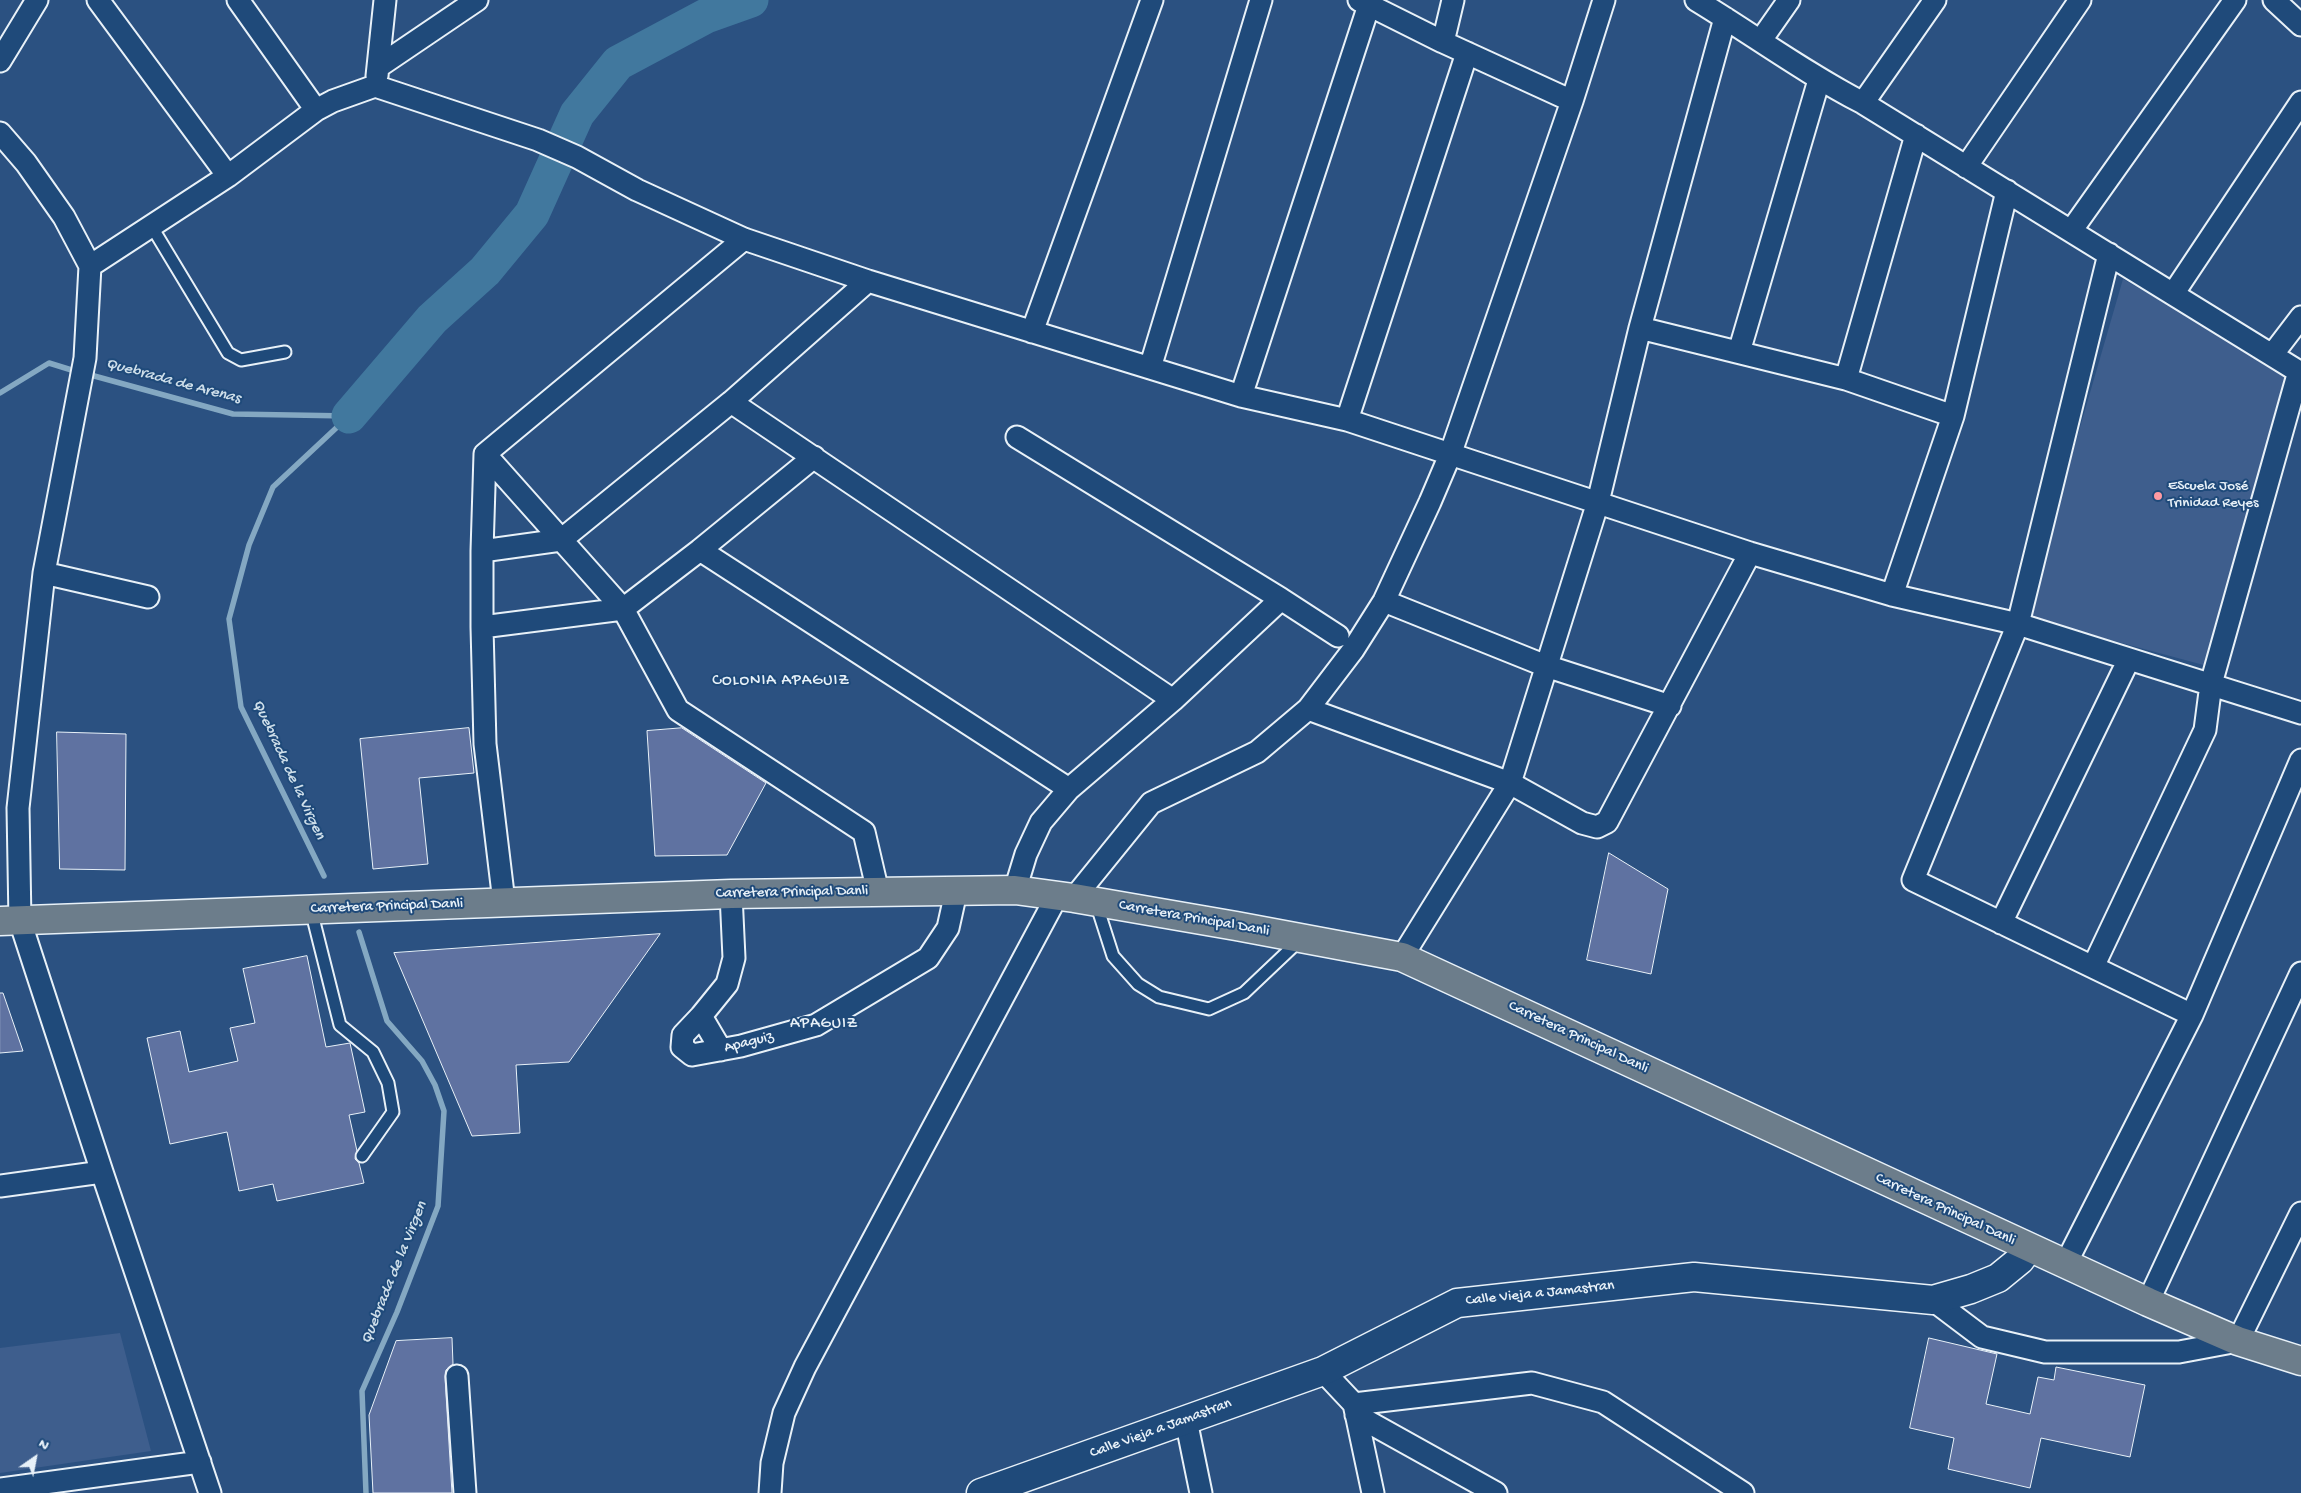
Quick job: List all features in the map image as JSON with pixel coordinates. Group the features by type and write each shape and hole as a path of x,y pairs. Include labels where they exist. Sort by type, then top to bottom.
{"main road":[{"name":"Carretera Principal Danli","path":"10,921 731,894 1014,890 1075,898 1402,957 2148,1302 2238,1341 2301,1361"}],"street":[{"path":"0,62 36,0"},
{"path":"98,0 228,176"},
{"path":"238,0 316,110"},
{"path":"377,77 386,0"},
{"path":"90,266 228,176 316,110 377,77 477,0"},
{"path":"1032,332 1152,0"},
{"path":"1150,368 1260,0"},
{"path":"1443,42 1453,0"},
{"path":"770,1493 772,1463 784,1413 805,1366 1075,898 1151,803 1256,752 1308,709 1354,650 1384,601 1450,455 1572,101 1604,0"},
{"path":"1696,0 1761,40 1819,80 1863,103 1916,135 2300,372 2211,684 2205,730 2093,967"},
{"path":"1761,40 1789,0"},
{"path":"1863,103 1935,0"},
{"path":"1966,167 2080,0"},
{"path":"2071,231 2235,0"},
{"path":"2274,0 2301,25"},
{"path":"1241,396 1364,2 1443,42 1572,101"},
{"path":"1402,957 1510,783 1598,502 1640,328 1725,18"},
{"path":"1346,420 1467,53"},
{"path":"377,77 577,157 637,190 744,239 868,281 1241,396 1346,420 1750,553 1892,595 2018,624 2301,713"},
{"path":"1739,352 1819,80"},
{"path":"2173,294 2301,102"},
{"path":"0,133 26,163 64,217 90,266 85,358 44,573 18,808 10,921 102,1172 210,1493"},
{"path":"1846,379 1916,135"},
{"path":"1892,595 1953,416 2007,191"},
{"path":"504,902 485,744 482,551 485,454 744,239"},
{"path":"2109,254 2018,624 1913,880 2192,1015"},
{"path":"482,551 561,540 731,402 868,281"},
{"path":"2272,355 2301,317"},
{"path":"1640,328 1846,379 1953,416"},
{"path":"731,402 1173,700"},
{"path":"1017,437 1338,636"},
{"path":"485,454 624,609 678,710 864,832 878,892"},
{"path":"482,627 624,609 814,457"},
{"path":"700,550 1069,789"},
{"path":"1308,709 1510,783 1582,823 1597,826 1608,822 1750,553"},
{"path":"44,573 148,597"},
{"path":"1014,890 1026,854 1041,822 1069,789 1173,700 1281,599"},
{"path":"1384,601 1546,666 1670,706"},
{"path":"2001,922 2129,659"},
{"path":"2066,1265 2192,1015 2301,760"},
{"name":"Apaguiz","path":"731,894 734,958 726,984 702,1016 683,1035 682,1047 689,1054 695,1056 816,1025 928,958 948,928 956,892"},
{"path":"2148,1302 2301,973"},
{"path":"702,1016 721,1050"},
{"path":"0,1186 102,1172"},
{"path":"1932,1300 1982,1337 2045,1352 2179,1352 2238,1341 2301,1213"},
{"name":"Calle Vieja a Jamastran","path":"981,1493 1323,1372 1457,1303 1694,1277 1932,1300 1971,1289 1998,1278 2020,1260 2028,1248"},
{"path":"1323,1372 1355,1410 1496,1493"},
{"path":"457,1376 465,1493"},
{"path":"1355,1410 1532,1383 1603,1402 1743,1493"},
{"path":"1355,1410 1373,1493"},
{"path":"1186,1420 1201,1493"},
{"path":"0,1489 200,1462"},
{"path":"1368,1470 1388,1493"}],"lane":[{"path":"152,227 228,354 241,360 285,352"},
{"path":"1075,898 1113,956 1138,984 1159,997 1209,1009 1244,993 1302,938"},
{"path":"311,910 340,1025 373,1052 388,1082 393,1112 362,1156"}],"shaded area":[{"name":"EScuela José Trinidad Reyes","path":"2123,279 2287,374 2211,667 2025,617"},
{"path":"120,1333 151,1451 0,1473 0,1348"}],"building":[{"path":"469,728 474,773 419,778 428,864 373,869 360,739"},
{"path":"682,728 766,783 727,855 655,856 647,731"},
{"path":"57,732 126,734 125,870 60,869"},
{"path":"1609,853 1668,889 1651,974 1587,960"},
{"path":"660,934 569,1062 516,1065 520,1133 472,1136 394,953"},
{"path":"307,956 326,1047 350,1043 365,1112 349,1115 357,1151 355,1159 359,1163 364,1183 277,1201 273,1184 239,1191 227,1132 170,1144 147,1038 180,1031 189,1072 238,1061 230,1028 255,1023 243,969"},
{"path":"0,993 3,993 23,1051 0,1053"},
{"path":"452,1338 453,1364 446,1370 445,1377 452,1493 373,1493 369,1415 396,1341"},
{"path":"1929,1338 1997,1354 1986,1404 2030,1414 2038,1377 2054,1380 2056,1367 2145,1385 2130,1457 2041,1438 2030,1488 1948,1469 1954,1438 1910,1428"}],"waterway":[{"path":"349,416 432,319 485,271 532,214 577,114 618,63 706,16 751,0"},
{"name":"Quebrada de Arenas","path":"0,393 49,363 78,372"},
{"name":"Quebrada de Arenas","path":"87,374 233,414 349,416"},
{"name":"Quebrada de la Virgen","path":"324,876 241,707 229,619 249,545 273,487 349,416"},
{"name":"Quebrada de la Virgen","path":"359,932 387,1021 422,1061 435,1085 444,1111 438,1206 397,1312 362,1391 366,1493"}],"place":[{"name":"EScuela José Trinidad Reyes","path":"2158,496"}],"district":[{"name":"COLONIA APAGUIZ","path":"781,682"},
{"name":"APAGUIZ","path":"824,1025"}]}
